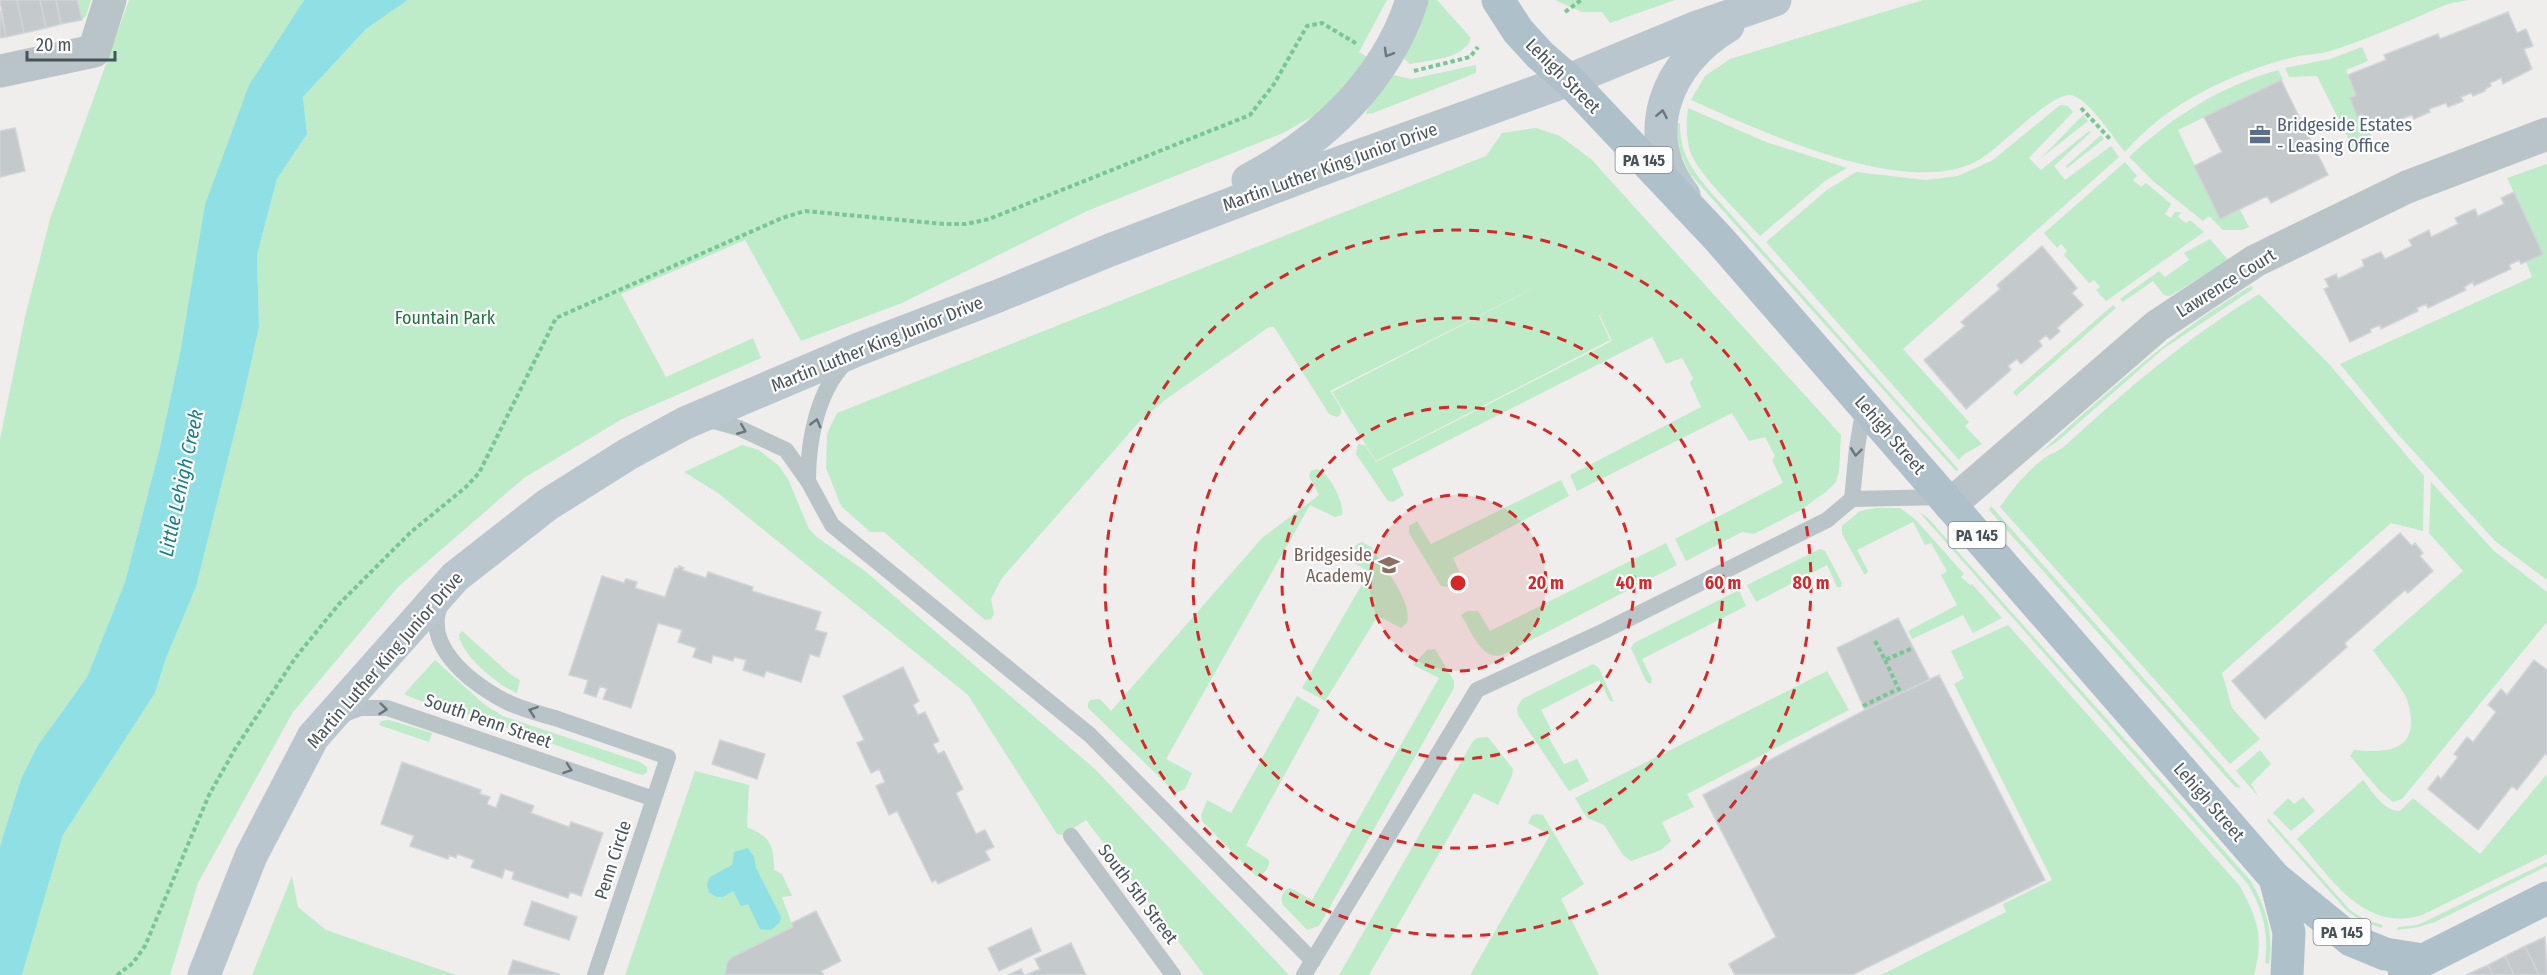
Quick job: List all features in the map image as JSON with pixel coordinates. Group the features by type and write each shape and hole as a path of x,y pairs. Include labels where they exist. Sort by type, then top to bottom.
{"main road":[{"path":"1110,250 1281,163 1327,126 1357,97 1385,60 1404,26 1412,0"},
{"name":"Lehigh Street","path":"1498,0 1518,31 1569,80 1719,239 2274,878 2351,940 2427,968"},
{"name":"Martin Luther King Junior Drive","path":"204,975 251,856 313,737 455,577 547,505 628,454 685,423 859,349 1314,172 1569,80 1697,27 1775,0"},
{"path":"1719,239 1677,185 1666,164 1659,138 1662,112 1667,96 1688,60 1704,43 1726,27 1783,0"},
{"name":"Lehigh Street","path":"2274,878 2289,932 2287,975"},
{"path":"2393,975 2427,968 2547,898"}],"street":[{"path":"0,71 94,51 110,0"},
{"name":"Lawrence Court","path":"1947,501 2157,326 2255,261 2407,187 2547,134"}],"lane":[{"path":"808,481 808,456 826,389 840,368 859,349"},
{"path":"1852,499 1864,406"},
{"path":"685,423 714,421 739,428 786,450 808,481 832,525 1090,735 1308,968 1477,690 1604,631 1827,520 1852,499 1947,501"},
{"name":"South Penn Street","path":"455,577 438,610 435,630 442,648 478,685 506,701 668,758"},
{"name":"South Penn Street","path":"313,737 340,715 360,708 387,708 654,799"},
{"name":"Penn Circle","path":"595,975 668,758"},
{"name":"South 5th Street","path":"1071,836 1173,975"}],"path":[{"path":"1565,12 1581,0"},
{"path":"1409,72 1470,57 1478,47"},
{"path":"2082,108 2110,139"},
{"path":"1875,641 1901,694"},
{"path":"1885,660 1913,648"},
{"path":"1863,706 1898,689"}],"green space":[{"path":"77,0 91,0 86,16 82,20"},
{"path":"129,0 304,0 249,85 181,348 160,447 125,582 87,677 38,745 21,779 0,846 0,439 25,317 50,219"},
{"name":"Fountain Park","path":"408,0 1387,0 1359,52 1370,59 1324,110 1283,133 1087,211 902,303 801,341 745,240 621,294 666,377 753,338 761,358 622,419 524,478 398,587 293,712 198,883 170,975 22,975 63,835 155,693 166,658 196,587 259,327 257,255 277,179 307,134 303,97 366,29"},
{"path":"1428,0 1437,0 1471,38 1462,50 1454,54 1436,60 1410,64 1404,59"},
{"path":"1555,0 1675,0 1610,23 1602,12 1582,12"},
{"path":"1923,0 2468,0 2448,4 2345,46 2298,56 2224,81 2160,119 2125,152 2091,109 2076,97 2069,95 2050,103 1982,158 1952,170 1917,172 1877,167 1836,157 1755,128 1691,100 1705,76 1730,59"},
{"path":"2362,47 2368,61 2346,70 2356,95 2350,98 2357,116 2362,114 2375,146 2356,154 2317,76 2289,77 2285,68 2330,59"},
{"path":"1476,65 1476,73 1366,114 1368,108 1394,75 1411,79"},
{"path":"2278,70 2283,79 2178,130 2220,219 2240,210 2249,227 2242,230 2223,230 2209,216 2203,221 2153,181 2129,157 2145,142 2198,104 2237,85"},
{"path":"2060,105 2068,106 2073,112 2029,158 2041,170 2089,131 2091,132 2054,166 2065,180 2111,146 2119,157 1903,349 1969,422 1965,426 1982,444 1963,455 1959,460 1766,242 1827,190 1856,172 1926,180 1958,176 1993,160"},
{"path":"1688,108 1766,142 1847,168 1825,181 1760,236 1712,184 1696,163 1688,143"},
{"path":"2083,115 2088,121 2041,158"},
{"path":"1676,123 1680,123 1680,134 1687,159 1708,189 1959,470 1956,471 1690,174 1679,150"},
{"path":"1536,128 1560,136 1591,159 1841,435 1839,472 1836,482 1827,491 1799,511 1754,534 1742,532 1686,561 1675,539 1783,483 1772,460 1775,456 1765,437 1749,441 1732,413 1577,491 1570,475 1701,407 1690,383 1693,378 1682,358 1666,364 1652,337 1392,469 1404,495 1393,502 1388,501 1356,454 1358,444 1365,445 1376,462 1612,341 1600,316 1603,312 1599,316 1610,340 1376,461 1332,392 1544,283 1330,391 1341,408 1341,414 1337,417 1329,414 1274,327 1269,327 1165,400 1139,422 1002,578 991,599 994,614 991,619 985,620 884,532 870,532 841,506 826,468 827,434 837,413 1486,156 1502,133"},
{"path":"2101,135 2104,139 2067,168 2066,166"},
{"path":"2125,162 2137,176 2133,180 2141,187 2146,183 2171,204 2165,214 2171,218 2175,212 2181,212 2178,217 2186,223 2190,220 2204,232 2106,301 2096,290 2100,287 2094,280 2089,283 2064,255 2067,251 2061,244 2057,248 2044,233"},
{"path":"2547,164 2547,580 2495,541 2395,431 2340,364 2532,277 2526,262 2543,254 2507,178"},
{"path":"2210,239 2228,260 2170,296 2164,295 2153,281 2123,302 2120,299 2159,271 2165,277 2189,260 2184,253"},
{"path":"2251,286 2253,289 2163,349 2058,441 2041,452 2116,385 2168,343"},
{"path":"2259,294 2329,364 2424,476 2423,531 2391,523 2222,673 2232,708 2260,739 2230,764 2000,507 2037,464 2064,446 2182,346"},
{"path":"2113,305 2116,308 2016,396 2013,392"},
{"path":"742,445 759,450 779,466 788,479 809,529 818,538 865,571 1095,769 1289,975 1204,975 1086,820 1063,835 1057,834 968,695 718,493 684,472"},
{"path":"1316,469 1326,475 1335,489 1341,503 1342,515 1335,517 1310,505 1166,759 1192,773 1185,789 1176,793 1088,708 1088,703 1090,700 1100,699 1111,711 1262,538 1319,495 1309,476 1311,471"},
{"path":"1561,480 1569,496 1453,558 1460,573 1460,581 1450,587 1441,586 1409,533 1409,526 1417,521 1431,544"},
{"path":"2431,482 2494,551 2547,592 2547,622 2402,799 2393,802 2380,791 2350,756 2354,750 2392,749 2405,740 2410,732 2408,701 2373,650 2463,571 2429,533"},
{"path":"1991,506 2241,788 2235,787 1989,510"},
{"path":"1875,508 1900,508 1915,519 1964,574 1961,577 1970,585 1972,584 2002,618 1973,633 1963,615 1912,639 1908,631 1957,605 1941,575 1947,571 1931,543 1925,545 1913,522 1857,550 1868,571 1864,574 1842,534 1842,526 1860,511"},
{"path":"1919,512 1927,517 2250,880 2267,920 2270,941 2269,964 2265,963 2264,922 2258,903 2248,884"},
{"path":"1362,542 1371,547 1396,584 1406,605 1407,623 1401,628 1378,616 1325,701 1302,688 1369,572 1346,558 1357,544"},
{"path":"1666,543 1677,565 1502,655 1495,656 1482,649 1461,615 1467,611 1478,611 1490,631"},
{"path":"1820,549 1825,551 1842,583 1841,587 1837,587 1827,565 1756,602 1747,585"},
{"path":"1739,590 1746,606 1642,659 1652,679 1651,684 1646,681 1631,648 1634,643"},
{"path":"2008,625 2239,885 2255,918 2259,939 2254,975 1881,975 2006,912 2003,904 2052,880 1954,684 1964,678 1951,651"},
{"path":"462,631 510,674 520,680 517,693 491,677 473,660 461,643 459,635"},
{"path":"1435,649 1454,681 1454,688 1319,926 1307,930 1283,905 1282,895 1290,888 1312,900 1439,678 1413,665 1427,650"},
{"path":"435,660 485,705 503,716 640,762 647,767 647,772 643,775 635,773 448,707 423,702 404,694"},
{"path":"1593,664 1599,668 1614,702 1610,701 1599,680 1541,710 1552,731 1548,736 1564,764 1577,759 1589,781 1569,791 1518,715 1517,708 1522,699"},
{"path":"1827,671 1849,710 1687,794 1694,807 1662,822 1671,841 1661,850 1631,861 1623,855 1604,825 1587,818 1575,798"},
{"path":"1297,696 1320,710 1246,845 1269,860 1269,866 1257,877 1202,821 1201,815 1207,800 1231,813"},
{"path":"389,720 432,733 429,742 379,725 381,721"},
{"path":"1488,737 1513,769 1498,805 1474,793 1369,975 1339,975 1473,741 1477,738"},
{"path":"2260,750 2271,764 2251,784 2258,796 2236,771"},
{"path":"695,771 749,785 747,827 766,838 772,848 774,870 782,874 792,896 782,897 793,927 732,958 727,963 725,975 625,975"},
{"path":"2547,774 2547,854 2422,915 2401,919 2382,916 2365,909 2336,885 2297,839 2363,780 2388,808 2400,811 2413,798 2480,854"},
{"path":"2303,797 2315,811 2291,831 2273,813 2288,798 2294,804"},
{"path":"1532,815 1543,815 1584,884 1561,899 1599,975 1470,975 1550,835 1528,823"},
{"path":"2268,818 2350,910 2365,920 2383,925 2382,928 2363,922 2347,911 2267,821"},
{"path":"2547,862 2547,866 2435,922 2397,930 2398,927 2417,925"},
{"path":"292,876 298,907 326,930 456,975 252,975"}],"water":[{"name":"Little Lehigh Creek","path":"304,0 408,0 366,29 303,97 307,134 277,179 257,255 259,327 196,587 166,658 155,693 63,835 22,975 0,975 0,846 21,779 38,745 87,677 125,582 160,447 181,348 205,205 249,85"},
{"path":"748,848 781,917 780,922 771,930 760,929 748,904 741,906 733,891 723,897 716,897 709,892 707,884 710,877 732,865 734,852"}],"building":[{"path":"0,0 17,0 24,33 6,37"},
{"path":"17,0 40,0 46,28 24,33"},
{"path":"40,0 56,0 61,24 46,28"},
{"path":"56,0 77,0 82,20 61,24"},
{"path":"0,11 6,37 0,38"},
{"path":"2508,12 2517,33 2526,29 2533,46 2524,49 2532,69 2503,84 2501,78 2490,83 2491,86 2485,91 2473,96 2471,93 2461,97 2463,101 2448,107 2446,103 2429,109 2430,112 2414,119 2412,115 2385,129 2384,126 2369,132 2362,114 2357,116 2350,98 2356,95 2348,75 2386,60 2384,55 2438,34 2440,39"},
{"name":"Bridgeside Estates - Leasing Office","path":"2281,80 2328,175 2271,203 2267,196 2220,219 2194,166 2222,152 2204,117"},
{"path":"15,128 25,171 0,177 0,131"},
{"path":"2514,192 2543,254 2521,264 2519,260 2509,265 2511,269 2474,286 2473,282 2464,287 2466,290 2428,308 2426,304 2417,308 2418,311 2381,329 2380,325 2370,329 2371,332 2350,342 2324,289 2329,287 2325,279 2336,274 2338,279 2364,266 2362,260 2381,252 2385,259 2412,246 2409,240 2429,230 2431,237 2458,224 2455,218 2475,209 2478,216 2504,204 2501,198"},
{"path":"2042,246 2077,288 2072,293 2083,305 2057,328 2060,331 2050,340 2046,335 2039,341 2042,346 2021,364 2017,359 2008,366 2011,370 1966,409 1924,360 1965,326 1961,322 2000,289 1997,285"},
{"path":"2400,533 2412,546 2415,543 2423,553 2420,556 2433,571 2408,593 2405,590 2345,643 2347,647 2265,719 2232,681"},
{"path":"679,566 684,568 682,570 706,578 708,572 753,587 752,591 821,612 815,630 827,633 819,657 810,654 801,682 766,671 764,677 743,670 746,660 734,657 733,661 713,655 711,663 693,657 696,648 678,642 682,630 658,623 631,708 603,699 607,689 600,686 596,697 584,693 588,680 569,675 602,576 624,583 626,579 637,582 635,588 665,597 675,568 678,569"},
{"path":"1898,618 1930,680 1865,710 1837,648"},
{"path":"2534,660 2547,670 2547,755 2545,754 2517,790 2512,786 2478,830 2428,789 2438,776 2441,779 2458,757 2454,754 2467,737 2473,742 2496,712 2488,705 2501,689 2507,695"},
{"path":"903,667 919,701 913,705 918,715 925,712 939,741 933,744 938,754 944,751 963,789 956,793 976,834 985,830 994,847 985,851 990,860 938,884 936,880 932,882 897,811 889,815 876,786 885,782 879,769 871,773 857,743 864,740 843,696"},
{"path":"1939,675 2045,880 1852,975 1735,975 1729,964 1776,937 1703,795 1865,710"},
{"path":"720,740 765,754 757,779 712,764"},
{"path":"402,762 481,790 480,794 490,797 487,804 496,808 501,794 534,806 531,813 569,827 571,822 603,833 581,896 570,892 568,898 512,879 514,872 505,869 502,878 471,867 474,860 457,854 456,858 449,855 448,859 410,846 414,836 381,824"},
{"path":"532,901 577,917 569,940 524,925"},
{"path":"816,911 841,961 821,971 824,975 725,975 727,963 731,958 793,927 792,923"},
{"path":"1031,928 1041,951 999,971 988,948"},
{"path":"2545,937 2547,975 2539,975 2525,946"},
{"path":"1071,943 1086,975 1026,975 1040,969 1035,959"},
{"path":"2525,946 2539,975 2514,975 2505,956"},
{"path":"2505,956 2514,975 2493,975 2488,965"},
{"path":"513,960 559,974 508,975"},
{"path":"2488,965 2493,975 2466,975"},
{"path":"1021,969 1024,975 1008,975"}],"place":[{"name":"Bridgeside Estates - Leasing Office","path":"2260,135"},
{"name":"Bridgeside Academy","path":"1389,565"}]}
